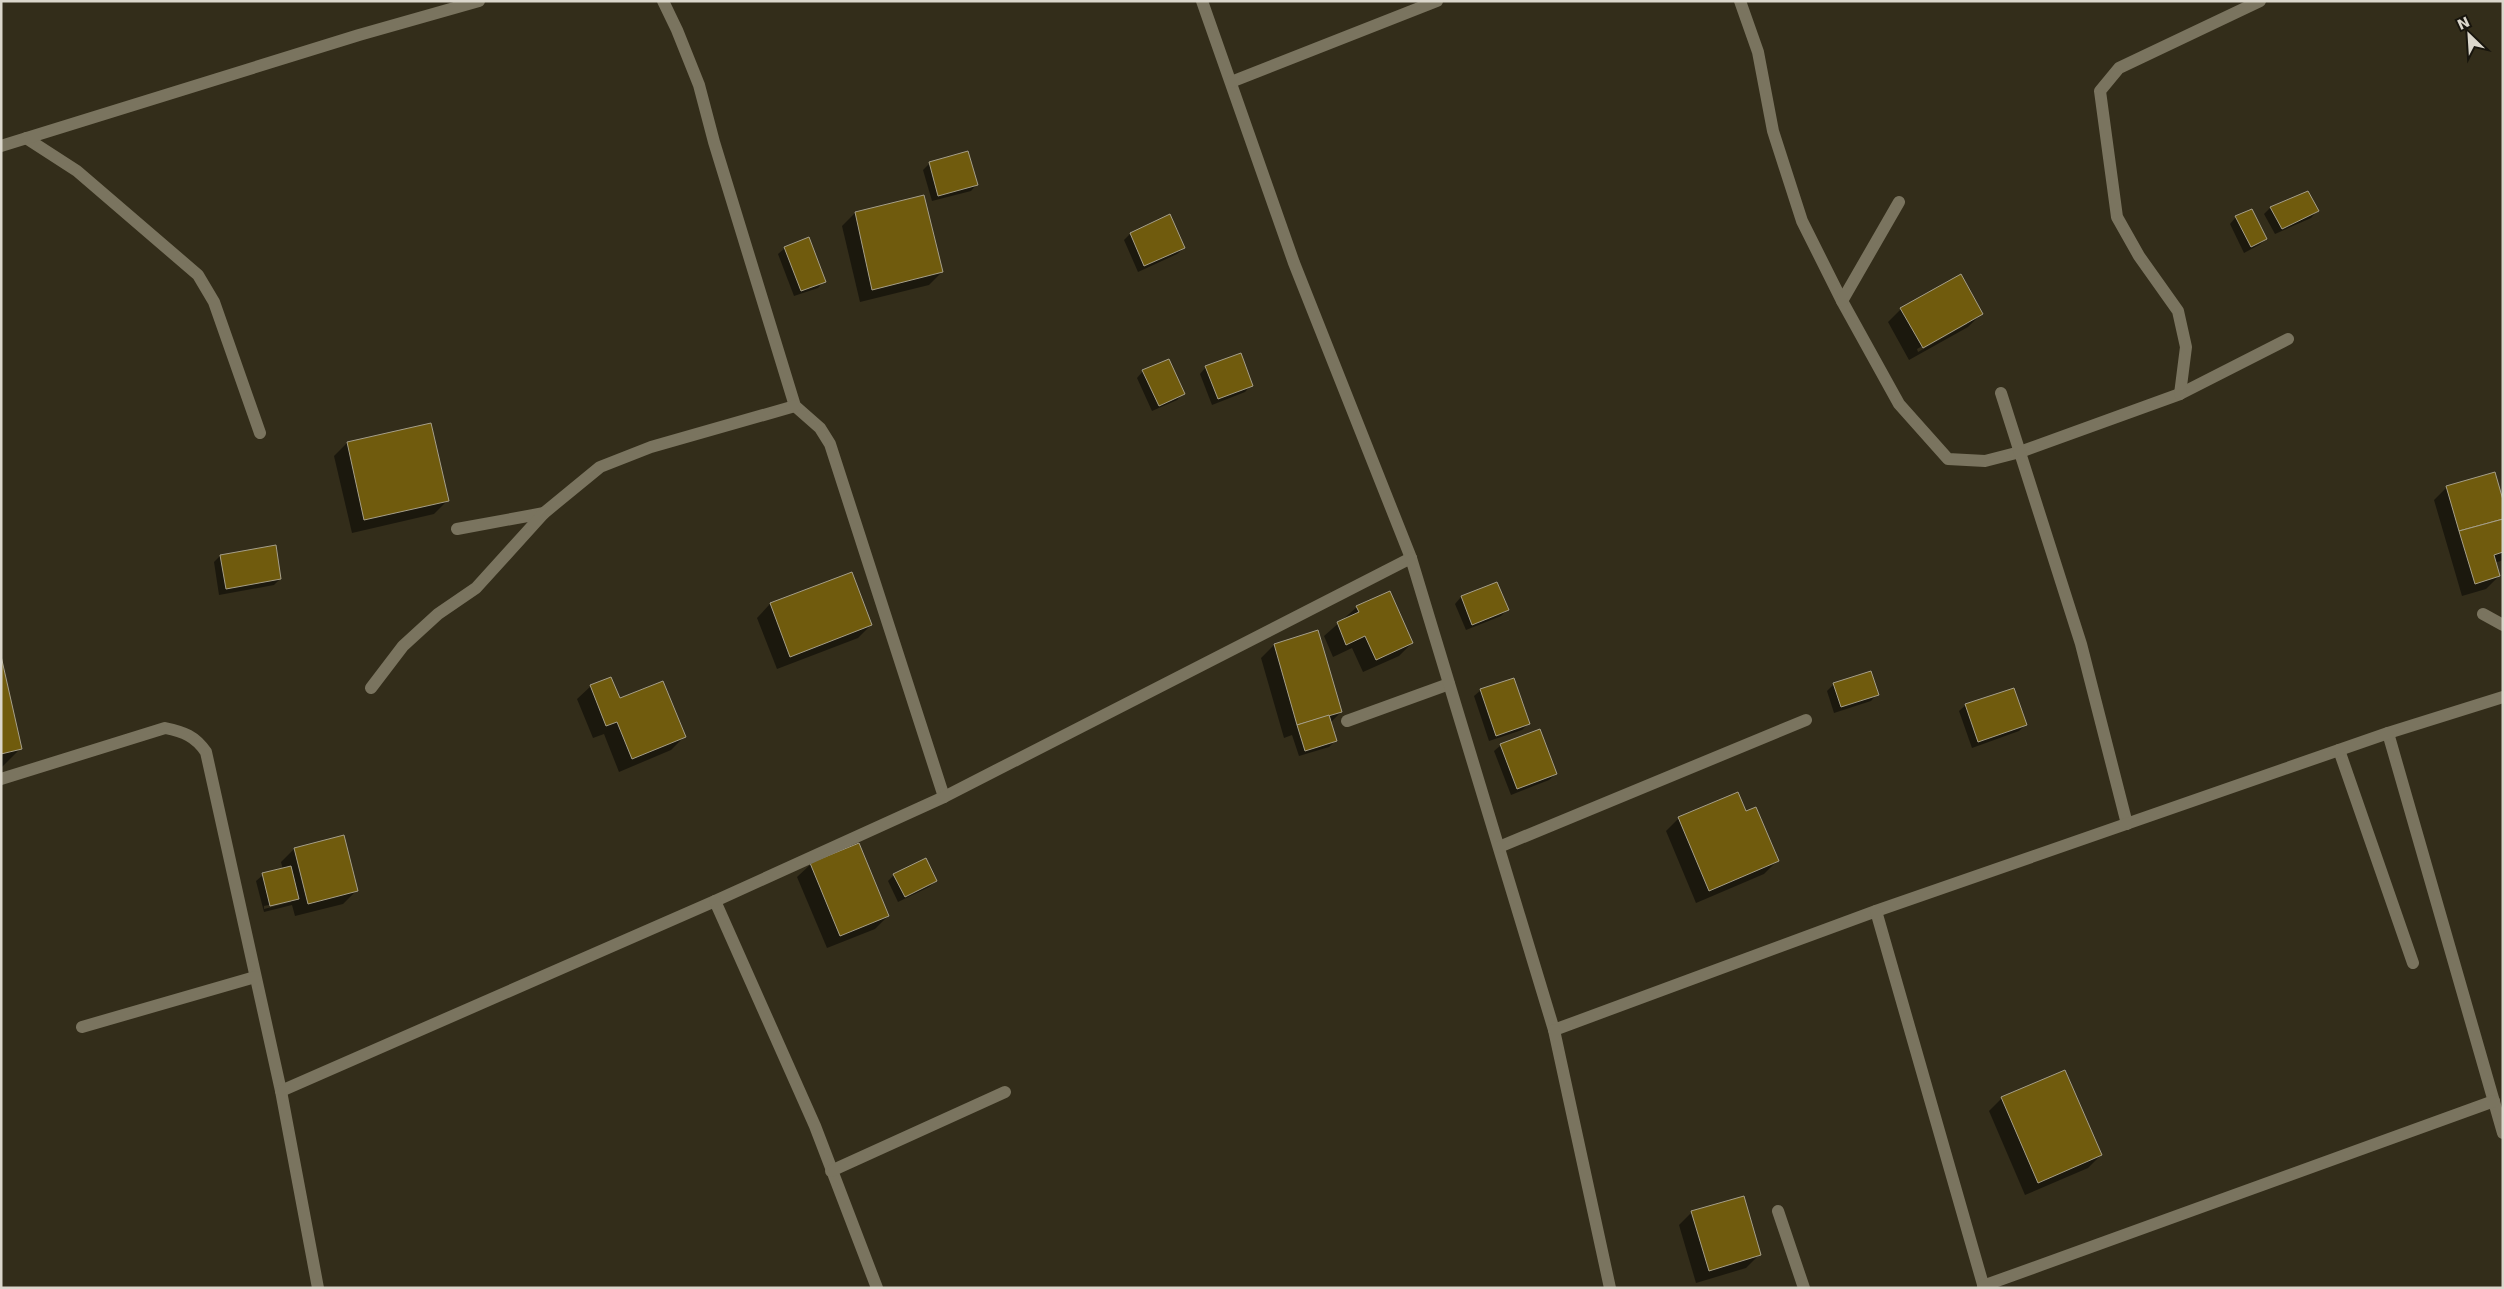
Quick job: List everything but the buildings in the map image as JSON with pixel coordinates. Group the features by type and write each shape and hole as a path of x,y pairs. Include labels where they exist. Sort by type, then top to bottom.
{"street":[{"path":"1,146 479,1"},
{"path":"663,1 684,45 699,85 714,142 796,406 820,428 830,444 944,797"},
{"path":"1202,1 1294,263 1411,558 1554,1030 1610,1288"},
{"path":"1230,82 1437,1"},
{"path":"1740,1 1758,52 1773,131 1802,221 1842,301 1899,404 1948,459 1985,461 2020,452 2180,394 2288,339"},
{"path":"2180,394 2186,347 2178,311 2139,256 2117,217 2100,91 2119,68 2260,1"},
{"path":"26,138 78,171 198,275 214,302 260,433"},
{"path":"1842,301 1899,202"},
{"path":"2001,393 2081,644 2127,824"},
{"path":"371,688 403,646 438,614 476,588 508,550 544,513 600,467 651,447 796,406"},
{"path":"458,529 544,513"},
{"path":"281,1091 715,901 944,797 1411,558"},
{"path":"2483,614 2503,624"},
{"path":"1347,721 1449,684"},
{"path":"1554,1030 1876,911 2388,733 2503,697"},
{"path":"1499,846 1806,720"},
{"path":"1,779 165,728 192,736 206,752 281,1091 318,1288"},
{"path":"2388,733 2503,1133"},
{"path":"2339,750 2413,962"},
{"path":"715,901 815,1126 877,1288"},
{"path":"1876,911 1984,1287 2494,1101"},
{"path":"82,1027 255,976"},
{"path":"832,1171 1005,1092"},
{"path":"1778,1211 1804,1288"}]}
